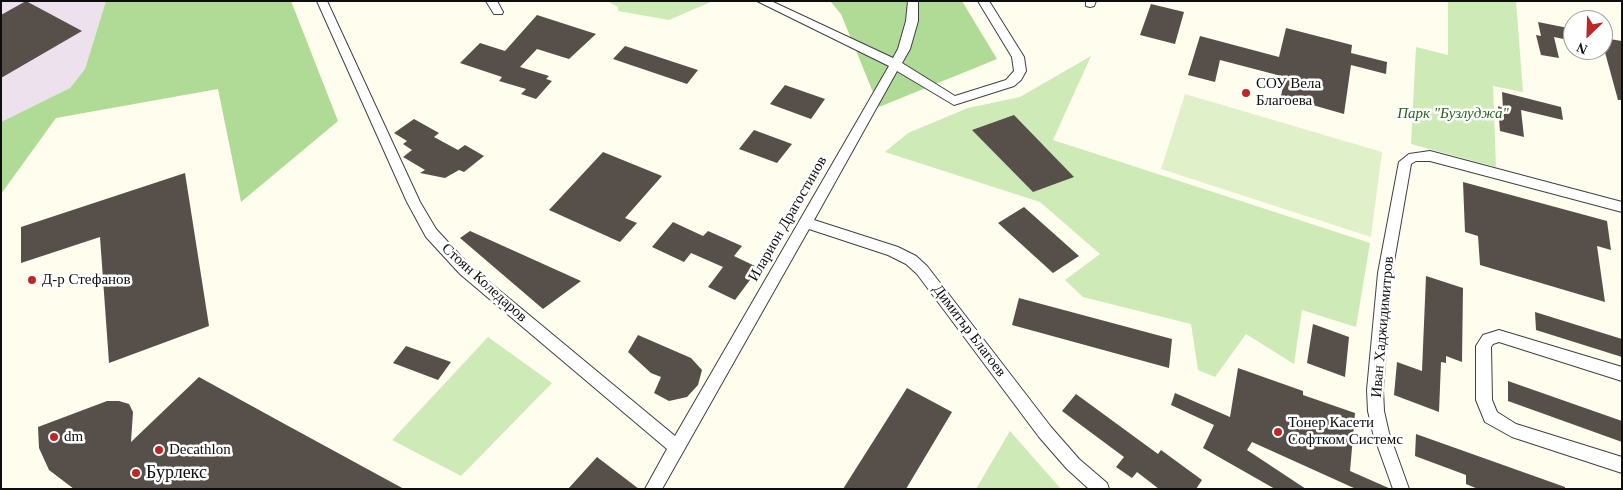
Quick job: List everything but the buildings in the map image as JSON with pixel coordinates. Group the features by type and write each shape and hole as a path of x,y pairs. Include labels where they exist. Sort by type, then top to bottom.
{"street":[{"name":"Стоян Коледаров","path":"322,1 414,202 431,233 465,270 676,447"},
{"path":"491,1 498,12"},
{"path":"762,1 895,64 954,101 1010,82 1018,77 1020,71 1018,57 983,1"},
{"name":"Иларион Драгостинов","path":"676,447 895,64 908,38 912,21 912,1"},
{"name":"Иван Хаджидимитров","path":"1402,488 1381,433 1376,411 1375,390 1385,273 1405,162 1413,157 1430,156 1622,207"},
{"name":"Димитър Благоев","path":"804,222 893,251 911,260 922,270 1045,432 1073,464 1101,489"},
{"path":"1622,374 1499,336 1488,339 1483,346 1484,400 1491,417 1512,430 1622,466"},
{"path":"653,489 676,447"}],"shaded area":[{"path":"1,1 106,1 85,69 70,88 1,122"}],"green space":[{"path":"106,1 291,1 338,121 241,202 218,89 56,118 1,194 1,122 70,88 85,69"},
{"path":"607,1 713,1 669,20 618,11 618,7"},
{"path":"830,1 962,1 997,59 879,107 841,14"},
{"name":"Парк \"Бузлуджа\"","path":"1448,1 1516,1 1523,92 1493,86 1496,167 1411,144 1416,47 1448,55"},
{"path":"1091,56 1053,140 1370,243 1356,327 1302,310 1294,364 1246,334 1215,377 1198,370 1191,324 1083,297 1065,280 1100,254 1040,202 885,152 908,133 968,108 1020,97"},
{"path":"1185,94 1382,152 1371,237 1161,169"},
{"path":"488,337 552,383 461,476 392,440"},
{"path":"1010,431 1061,489 976,489"}],"place":[{"name":"СОУ Вела Благоева","path":"1246,93"},
{"name":"Д-р Стефанов","path":"32,280"},
{"name":"Тонер Касети Софтком Системс","path":"1278,432"},
{"name":"dm","path":"54,437"},
{"name":"Decathlon","path":"159,450"},
{"name":"Бурлекс","path":"136,473"}]}
